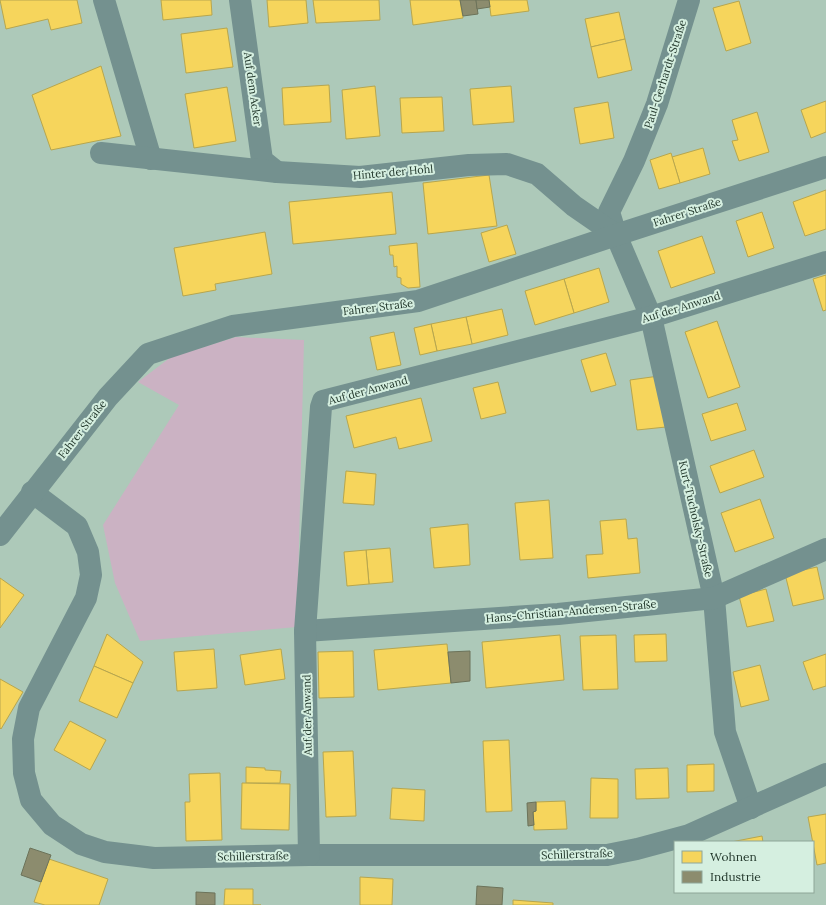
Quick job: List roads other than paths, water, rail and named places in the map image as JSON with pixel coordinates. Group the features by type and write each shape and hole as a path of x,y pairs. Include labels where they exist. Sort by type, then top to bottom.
{"street":[{"path":"104,0 151,159"},
{"name":"Auf dem Acker","path":"240,0 262,160 277,172"},
{"name":"Paul-Gerhardt-Straße","path":"616,234 609,212 634,162 657,104 689,0"},
{"name":"Hinter der Hohl","path":"101,153 277,172 360,177 469,164 507,164 537,174 574,206 616,234"},
{"name":"Fahrer Straße","path":"0,535 32,492 108,398 148,354 233,326 418,302 616,234 826,167"},
{"name":"Kurt-Tucholsky-Straße","path":"616,234 651,317 714,598 725,732 751,808"},
{"name":"Auf der Anwand","path":"309,855 306,631 321,407 324,401 651,317 826,262"},
{"name":"Schillerstraße","path":"32,492 77,526 88,552 91,575 86,598 29,708 23,739 24,773 31,800 52,825 81,844 105,852 154,858 309,855 607,855 637,849 689,835 826,774"},
{"name":"Hans-Christian-Andersen-Straße","path":"306,631 558,614 714,598 826,549"}]}
